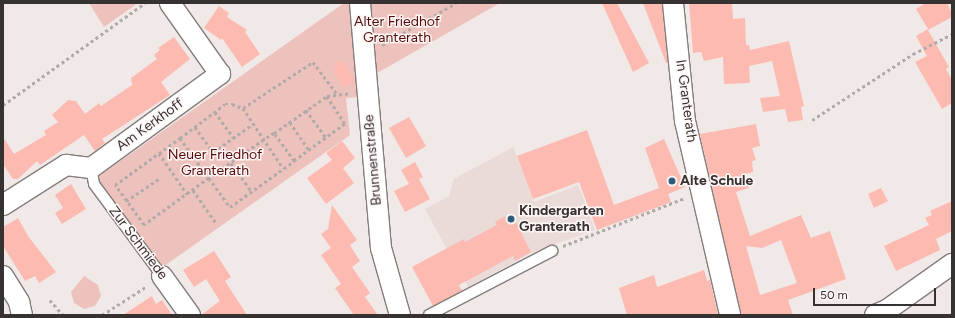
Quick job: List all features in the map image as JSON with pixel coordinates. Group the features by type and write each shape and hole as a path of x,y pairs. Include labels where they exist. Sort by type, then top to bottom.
{"street":[{"name":"Am Kerkhoff","path":"91,168 220,74 170,3"},
{"name":"Brunnenstraße","path":"360,3 366,91 381,248 400,315"},
{"name":"In Granterath","path":"673,3 686,121 730,315"},
{"path":"3,205 66,164 91,168"},
{"path":"875,315 887,310 952,264"},
{"path":"3,276 20,302 22,315"},
{"name":"Zur Schmiede","path":"162,276 190,315"}],"lane":[{"name":"Zur Schmiede","path":"91,168 94,184 162,276"},
{"path":"429,315 552,251"}],"path":[{"path":"3,105 145,3"},
{"path":"364,55 456,3"},
{"path":"812,120 913,54 952,34"},
{"path":"243,108 313,62 338,95"},
{"path":"283,168 264,140 253,124 243,108 225,104 115,185 144,225 231,162 264,140 327,96 366,91"},
{"path":"180,138 230,207 345,124 327,96"},
{"path":"306,110 326,138"},
{"path":"215,112 234,138"},
{"path":"290,122 309,150"},
{"path":"195,127 213,152 253,124"},
{"path":"274,133 294,161"},
{"path":"158,153 187,194"},
{"path":"231,162 251,191"},
{"path":"126,201 160,178"},
{"path":"193,190 215,222"},
{"path":"552,251 702,191"},
{"path":"102,315 162,276"},
{"path":"50,300 64,315"}],"shaded area":[{"name":"Kindergarten Granterath","path":"513,147 534,202 578,185 595,230 533,252 468,287 425,209 449,196 454,179"}],"green space":[{"path":"89,3 138,3 104,27"},
{"name":"Neuer Friedhof Granterath","path":"344,3 349,3 358,97 346,98 350,135 160,269 95,179"},
{"name":"Alter Friedhof Granterath","path":"367,3 500,3 372,76"},
{"path":"84,276 98,285 101,296 95,306 84,309 74,303 71,292"}],"building":[{"path":"602,3 617,3 649,63 633,72"},
{"path":"643,3 662,3 668,63 666,63"},
{"path":"689,3 732,3 733,19 745,18 746,45 749,45 750,50 789,41 804,106 801,107 803,120 788,122 785,109 763,112 760,98 780,96 772,61 749,66 750,83 724,84 723,57 704,61 701,52 693,53"},
{"path":"926,3 947,3 952,13 952,17 928,30 949,67 946,69 952,80 952,103 942,109 915,62 927,56 916,36 928,29 916,9"},
{"path":"219,6 229,13 227,17 247,30 245,32 260,54 242,67 222,38 221,40 204,28"},
{"path":"174,37 190,59 161,82 170,95 102,139 105,143 95,151 84,135 40,165 37,161 18,179 13,179 3,164 3,137 14,154 46,135 44,131 58,122 52,115 68,100 76,101 85,114 99,103 101,106 132,85 131,78 157,59 154,55 160,50 158,48"},
{"path":"342,59 355,81 344,88 335,74 334,65"},
{"path":"409,117 426,146 406,158 389,128"},
{"path":"756,124 760,146 752,148 756,160 752,161 753,172 745,174 749,188 736,192 750,236 801,215 811,238 830,231 846,279 788,300 793,315 741,315 700,134","holes":["781,240 797,283 760,295 746,246 762,248"]},
{"path":"587,130 614,205 659,188 645,148 664,139 685,187 668,194 671,202 597,230 579,182 533,199 517,156"},
{"path":"342,141 355,158 343,168 354,183 326,204 307,178 332,160 326,153"},
{"path":"415,162 423,177 419,179 430,199 405,212 394,191 409,184 401,170"},
{"path":"71,184 86,209 62,224 55,213 63,208 55,195"},
{"path":"881,188 888,201 874,208 868,194"},
{"path":"952,201 952,231 936,239 940,250 896,271 884,246 929,225 925,218 932,215 930,211"},
{"path":"332,205 357,240 350,245 360,261 352,267 370,293 365,297 378,315 354,315 335,288 341,284 321,255 331,248 321,234 328,229"},
{"path":"511,213 531,252 515,261 513,256 459,285 462,291 433,306 412,267 464,239 465,242 497,225 495,222"},
{"path":"18,218 28,236 56,272 39,283 35,276 25,281 3,246 3,227"},
{"path":"214,251 231,277 225,281 247,315 201,315 220,301 206,279 194,287 183,270"},
{"path":"704,270 707,281 710,280 718,315 627,315 619,288 654,275 657,287"},
{"path":"152,296 156,304 162,300 172,315 123,315"}],"place":[{"name":"Alte Schule","path":"672,181"},
{"name":"Kindergarten Granterath","path":"511,219"}]}
